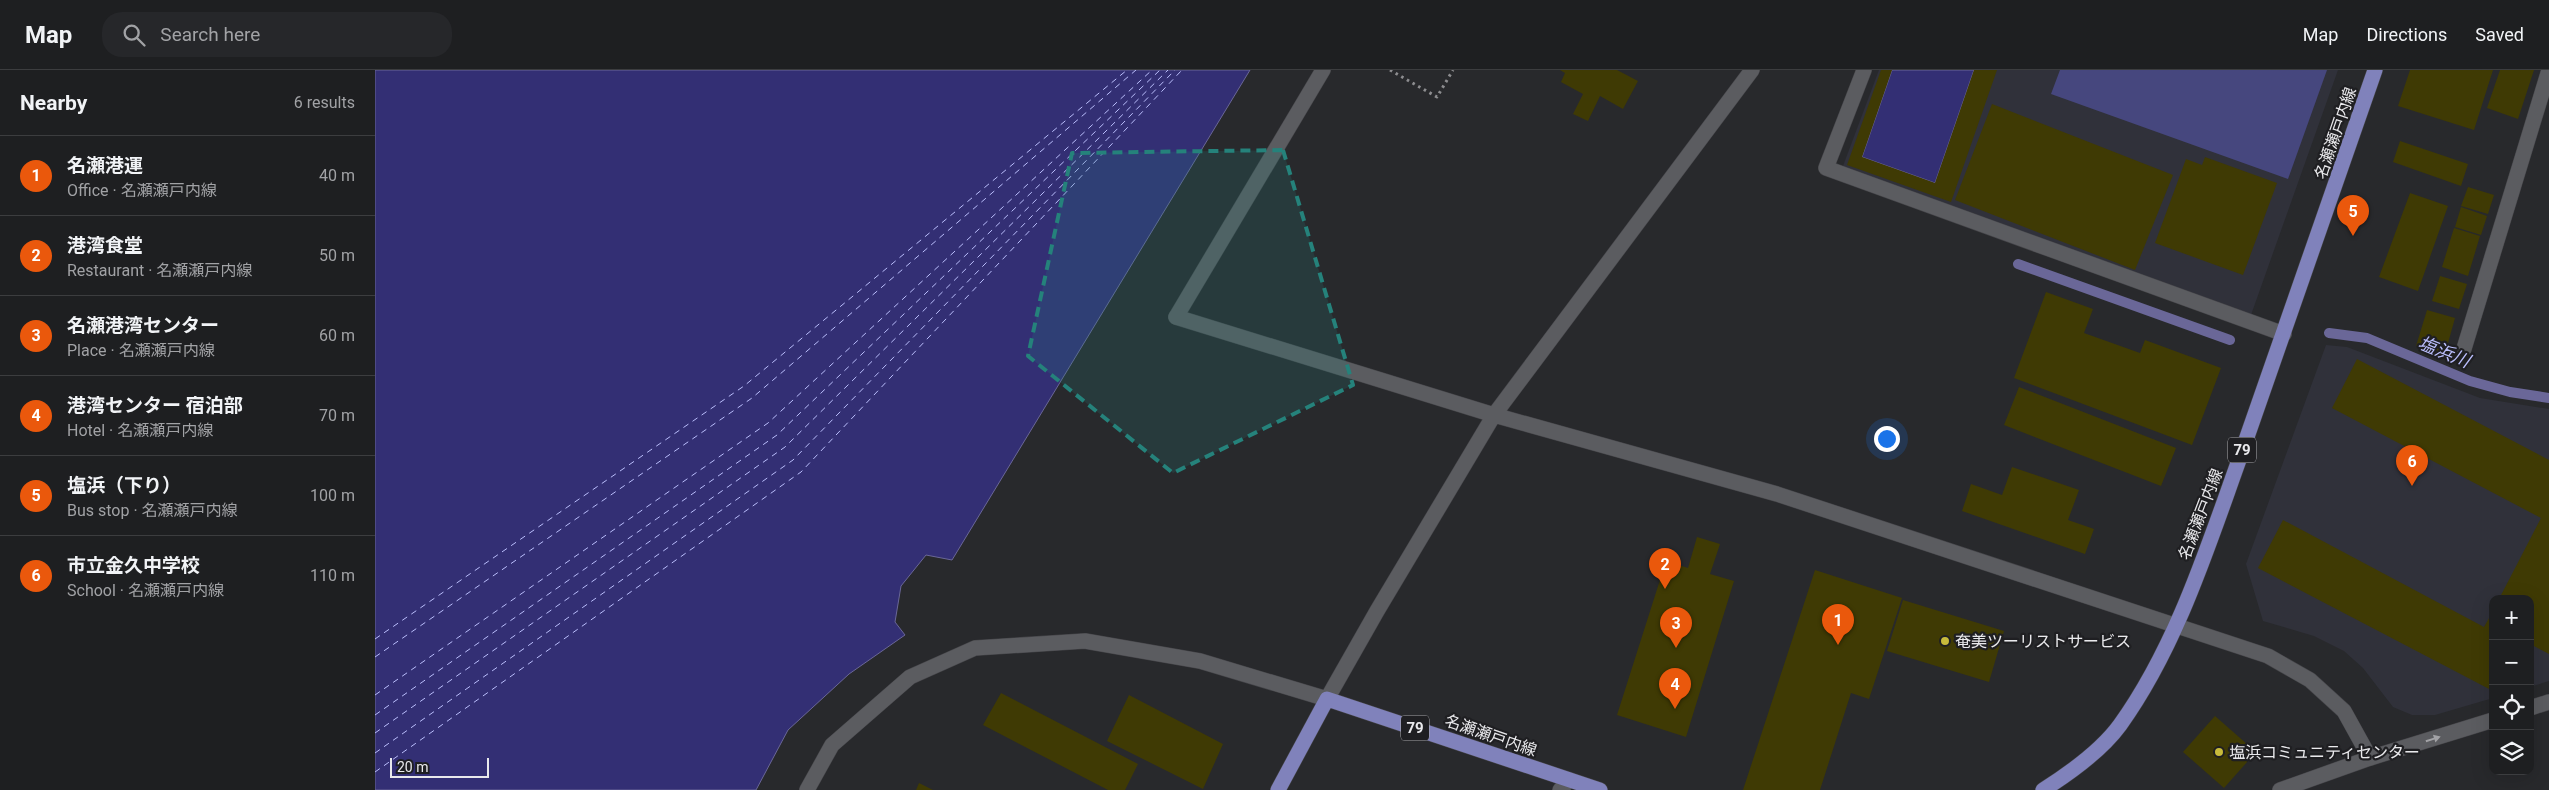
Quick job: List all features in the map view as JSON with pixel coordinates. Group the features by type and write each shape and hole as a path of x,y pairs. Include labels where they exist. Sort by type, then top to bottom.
{"main road":[{"name":"名瀬瀬戸内線","path":"2043,790 2089,757 2119,727 2143,690 2175,625 2213,531 2284,334 2375,70"},
{"name":"名瀬瀬戸内線","path":"1327,698 1565,785 1601,790"},
{"path":"1279,790 1327,698"}],"street":[{"path":"1323,70 1176,316 1494,415 1777,494 2268,656 2310,680 2344,712 2370,758"},
{"path":"807,790 832,745 910,677 975,648 1085,641 1200,661 1327,698 1494,415 1752,70"},
{"path":"2463,352 2549,70"},
{"path":"1862,72 1826,168 2284,334"},
{"path":"2534,707 2549,702"},
{"path":"2280,790 2370,758 2489,721"}],"path":[{"path":"1390,70 1437,97 1453,70"}],"highlighted area":[{"path":"1283,150 1353,385 1173,473 1028,356 1072,153"}],"shaded area":[{"path":"375,70 1250,70 952,560 926,555 901,586 895,622 905,635 849,674 788,730 756,790 375,790"},
{"path":"1879,70 2338,70 2251,315 1843,166"},
{"path":"1892,70 1974,70 1935,183 1862,157"},
{"path":"2060,70 2327,70 2288,179 2051,94"},
{"path":"2326,345 2347,347 2480,398 2549,409 2549,681 2534,686 2534,595 2489,595 2489,699 2435,715 2412,715 2393,707 2363,668 2344,651 2314,636 2263,621 2246,564"}],"building":[{"path":"1560,70 1617,70 1638,81 1623,109 1600,96 1588,121 1573,114 1583,94 1561,82 1565,73"},
{"path":"1881,70 1892,70 1862,157 1935,183 1974,70 1997,70 1951,202 1847,165"},
{"path":"2410,70 2493,70 2474,130 2398,106"},
{"path":"2500,70 2534,70 2518,119 2487,108"},
{"path":"1992,104 2173,175 2135,270 1955,200"},
{"path":"2400,141 2468,164 2461,186 2393,162"},
{"path":"2205,157 2277,183 2243,275 2155,243 2186,159 2202,165"},
{"path":"2468,187 2494,195 2488,214 2461,206"},
{"path":"2410,193 2448,206 2418,291 2379,277"},
{"path":"2461,207 2487,216 2481,235 2455,227"},
{"path":"2454,228 2480,236 2468,276 2442,267"},
{"path":"2440,276 2467,284 2459,309 2432,301"},
{"path":"2046,292 2093,309 2084,333 2140,353 2145,340 2221,368 2192,445 2014,378"},
{"path":"2427,310 2455,318 2445,354 2416,346"},
{"path":"2357,359 2549,460 2549,654 2534,646 2534,595 2501,595 2541,518 2332,408"},
{"path":"2019,387 2176,448 2161,486 2004,425"},
{"path":"2012,467 2079,490 2068,520 2094,529 2085,554 1962,511 1971,484 2002,495"},
{"path":"2283,520 2484,627 2489,618 2489,689 2258,568"},
{"path":"1697,537 1720,544 1710,574 1734,581 1686,737 1617,715 1666,561 1688,568"},
{"path":"1815,570 1902,598 1869,699 1851,693 1820,790 1743,790"},
{"name":"奄美ツーリストサービス","path":"1903,600 2004,631 1989,682 1887,651"},
{"path":"1001,693 1138,764 1125,790 1108,790 983,725"},
{"path":"1129,695 1223,744 1203,789 1107,741"},
{"name":"塩浜コミュニティセンター","path":"2215,716 2256,752 2224,788 2183,752"},
{"path":"919,783 933,790 916,790"}],"waterway":[{"name":"塩浜川","path":"2018,264 2230,340"},
{"name":"塩浜川","path":"2329,333 2367,338 2470,381 2510,392 2549,398"}],"ferry route":[{"path":"375,639 744,386 1127,70"},
{"path":"375,657 752,398 1136,70"},
{"path":"375,695 768,423 1152,70"},
{"path":"375,715 777,435 1160,70"},
{"path":"375,733 785,447 1168,70"},
{"path":"375,753 793,460 1175,70"},
{"path":"375,772 801,472 1182,70"}],"place":[{"name":"塩浜（下り）","path":"2353,236"},
{"name":"市立金久中学校","path":"2412,486"},
{"name":"港湾食堂","path":"1665,589"},
{"name":"奄美ツーリストサービス","path":"1945,641"},
{"name":"名瀬港運","path":"1838,645"},
{"name":"名瀬港湾センター","path":"1676,648"},
{"name":"港湾センター 宿泊部","path":"1675,709"},
{"name":"塩浜コミュニティセンター","path":"2219,752"}]}
